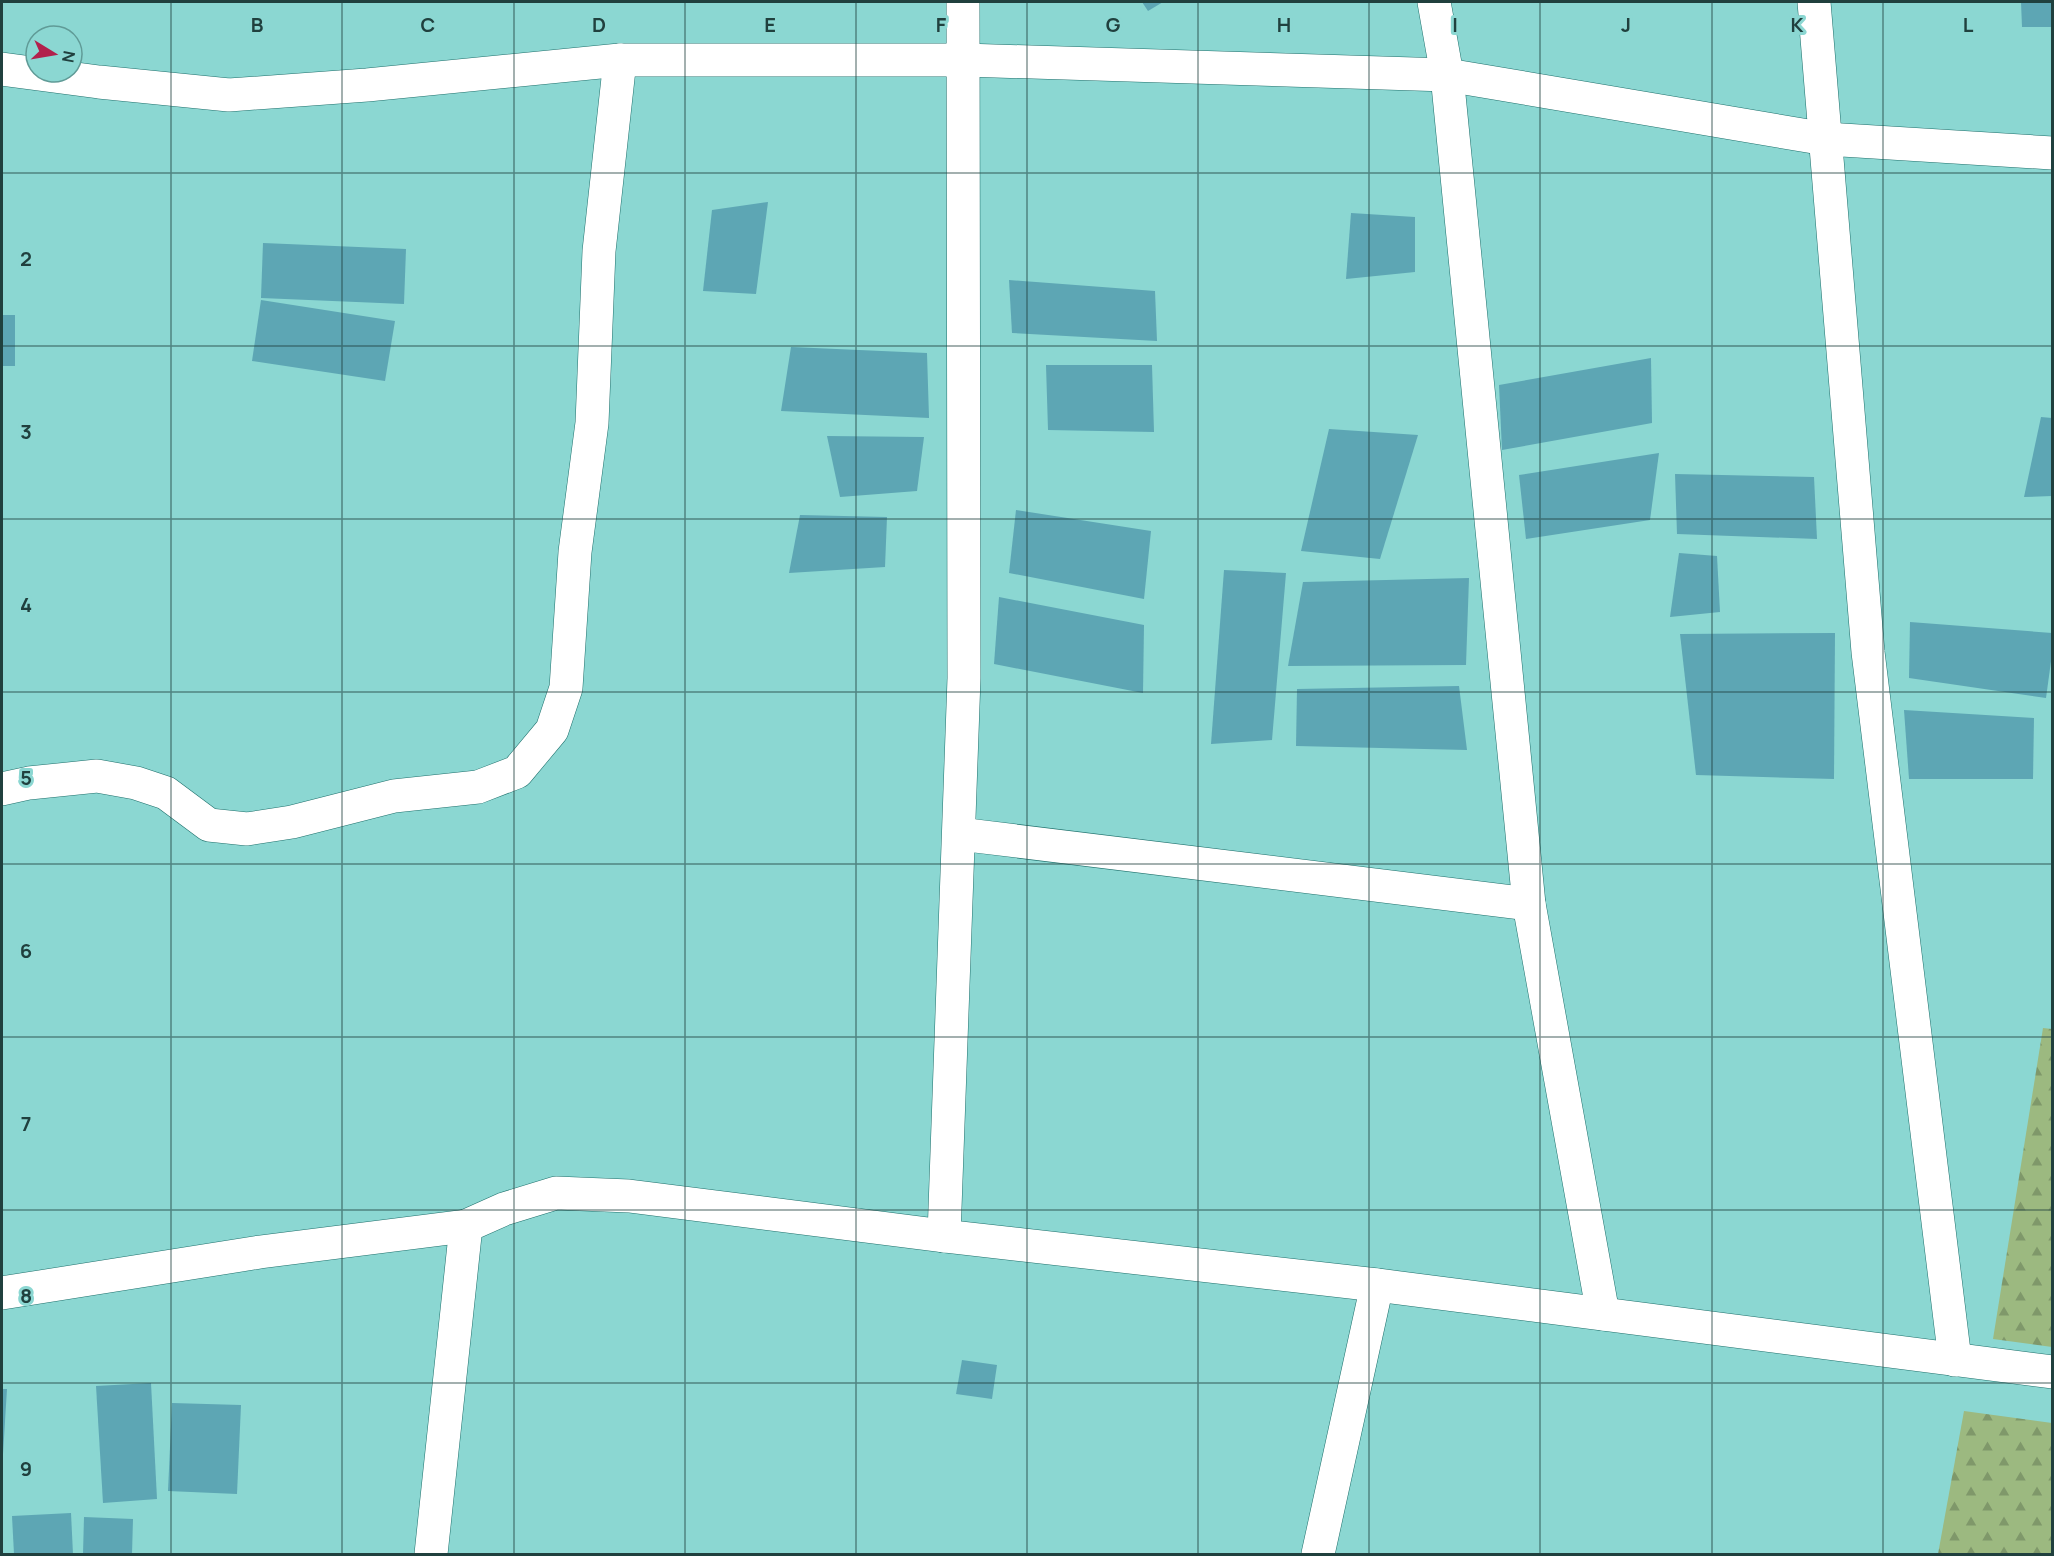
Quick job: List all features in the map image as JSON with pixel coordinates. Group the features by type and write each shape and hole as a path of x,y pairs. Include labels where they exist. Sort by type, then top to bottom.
{"street":[{"path":"944,1236 964,678 963,2"},
{"path":"1434,2 1447,75 1529,904 1603,1314"},
{"path":"1814,2 1868,652 1955,1360"},
{"path":"2,789 29,783 97,776 126,781 166,793 209,825 247,829 292,822 394,795 478,787 517,772 552,730 566,688 575,552 592,423 599,251 620,60"},
{"path":"2,69 99,82 230,95 367,85 620,60 964,60 1447,75 1826,140 2052,153"},
{"path":"959,834 1529,904"},
{"path":"2,1293 260,1252 466,1226 504,1209 556,1193 629,1196 944,1236 1377,1285 2052,1372"},
{"path":"431,1554 466,1226"},
{"path":"1318,1554 1377,1285"}],"green space":[{"path":"2043,1028 2052,1029 2052,1347 1993,1339"},
{"path":"1964,1411 2052,1423 2052,1554 1938,1554"}],"building":[{"path":"1142,2 1163,2 1148,11"},
{"path":"2021,2 2052,2 2052,27 2022,27"},
{"path":"768,202 756,294 703,291 712,210"},
{"path":"1351,213 1415,217 1415,272 1346,279"},
{"path":"263,243 406,249 404,304 261,298"},
{"path":"1009,280 1155,291 1157,341 1012,333"},
{"path":"261,300 395,321 385,381 252,361"},
{"path":"2,315 15,315 15,366 2,366"},
{"path":"791,347 927,353 929,418 781,411"},
{"path":"1651,358 1652,423 1502,450 1499,385"},
{"path":"1046,365 1152,365 1154,432 1048,430"},
{"path":"2041,417 2052,418 2052,496 2024,497"},
{"path":"1329,429 1418,435 1380,559 1301,551"},
{"path":"827,436 924,437 917,491 840,497"},
{"path":"1659,453 1650,520 1526,539 1519,475"},
{"path":"1675,474 1814,477 1817,539 1677,534"},
{"path":"1016,510 1151,531 1144,599 1009,573"},
{"path":"800,515 887,517 885,567 789,573"},
{"path":"1679,553 1717,556 1720,612 1670,617"},
{"path":"1224,570 1286,573 1272,740 1211,744"},
{"path":"1469,578 1466,665 1288,666 1303,582"},
{"path":"999,597 1144,625 1143,693 994,664"},
{"path":"1910,622 2052,633 2052,654 2046,698 1909,678"},
{"path":"1835,633 1834,779 1696,775 1680,634"},
{"path":"1459,686 1467,750 1296,746 1297,689"},
{"path":"1904,710 2034,718 2033,779 1909,779"},
{"path":"962,1360 997,1365 992,1399 956,1394"},
{"path":"151,1383 157,1499 103,1503 96,1386"},
{"path":"2,1389 7,1389 3,1454 2,1454"},
{"path":"172,1403 241,1405 237,1494 168,1491"},
{"path":"71,1513 73,1554 14,1554 12,1516"},
{"path":"84,1517 133,1519 132,1554 83,1554"}]}
